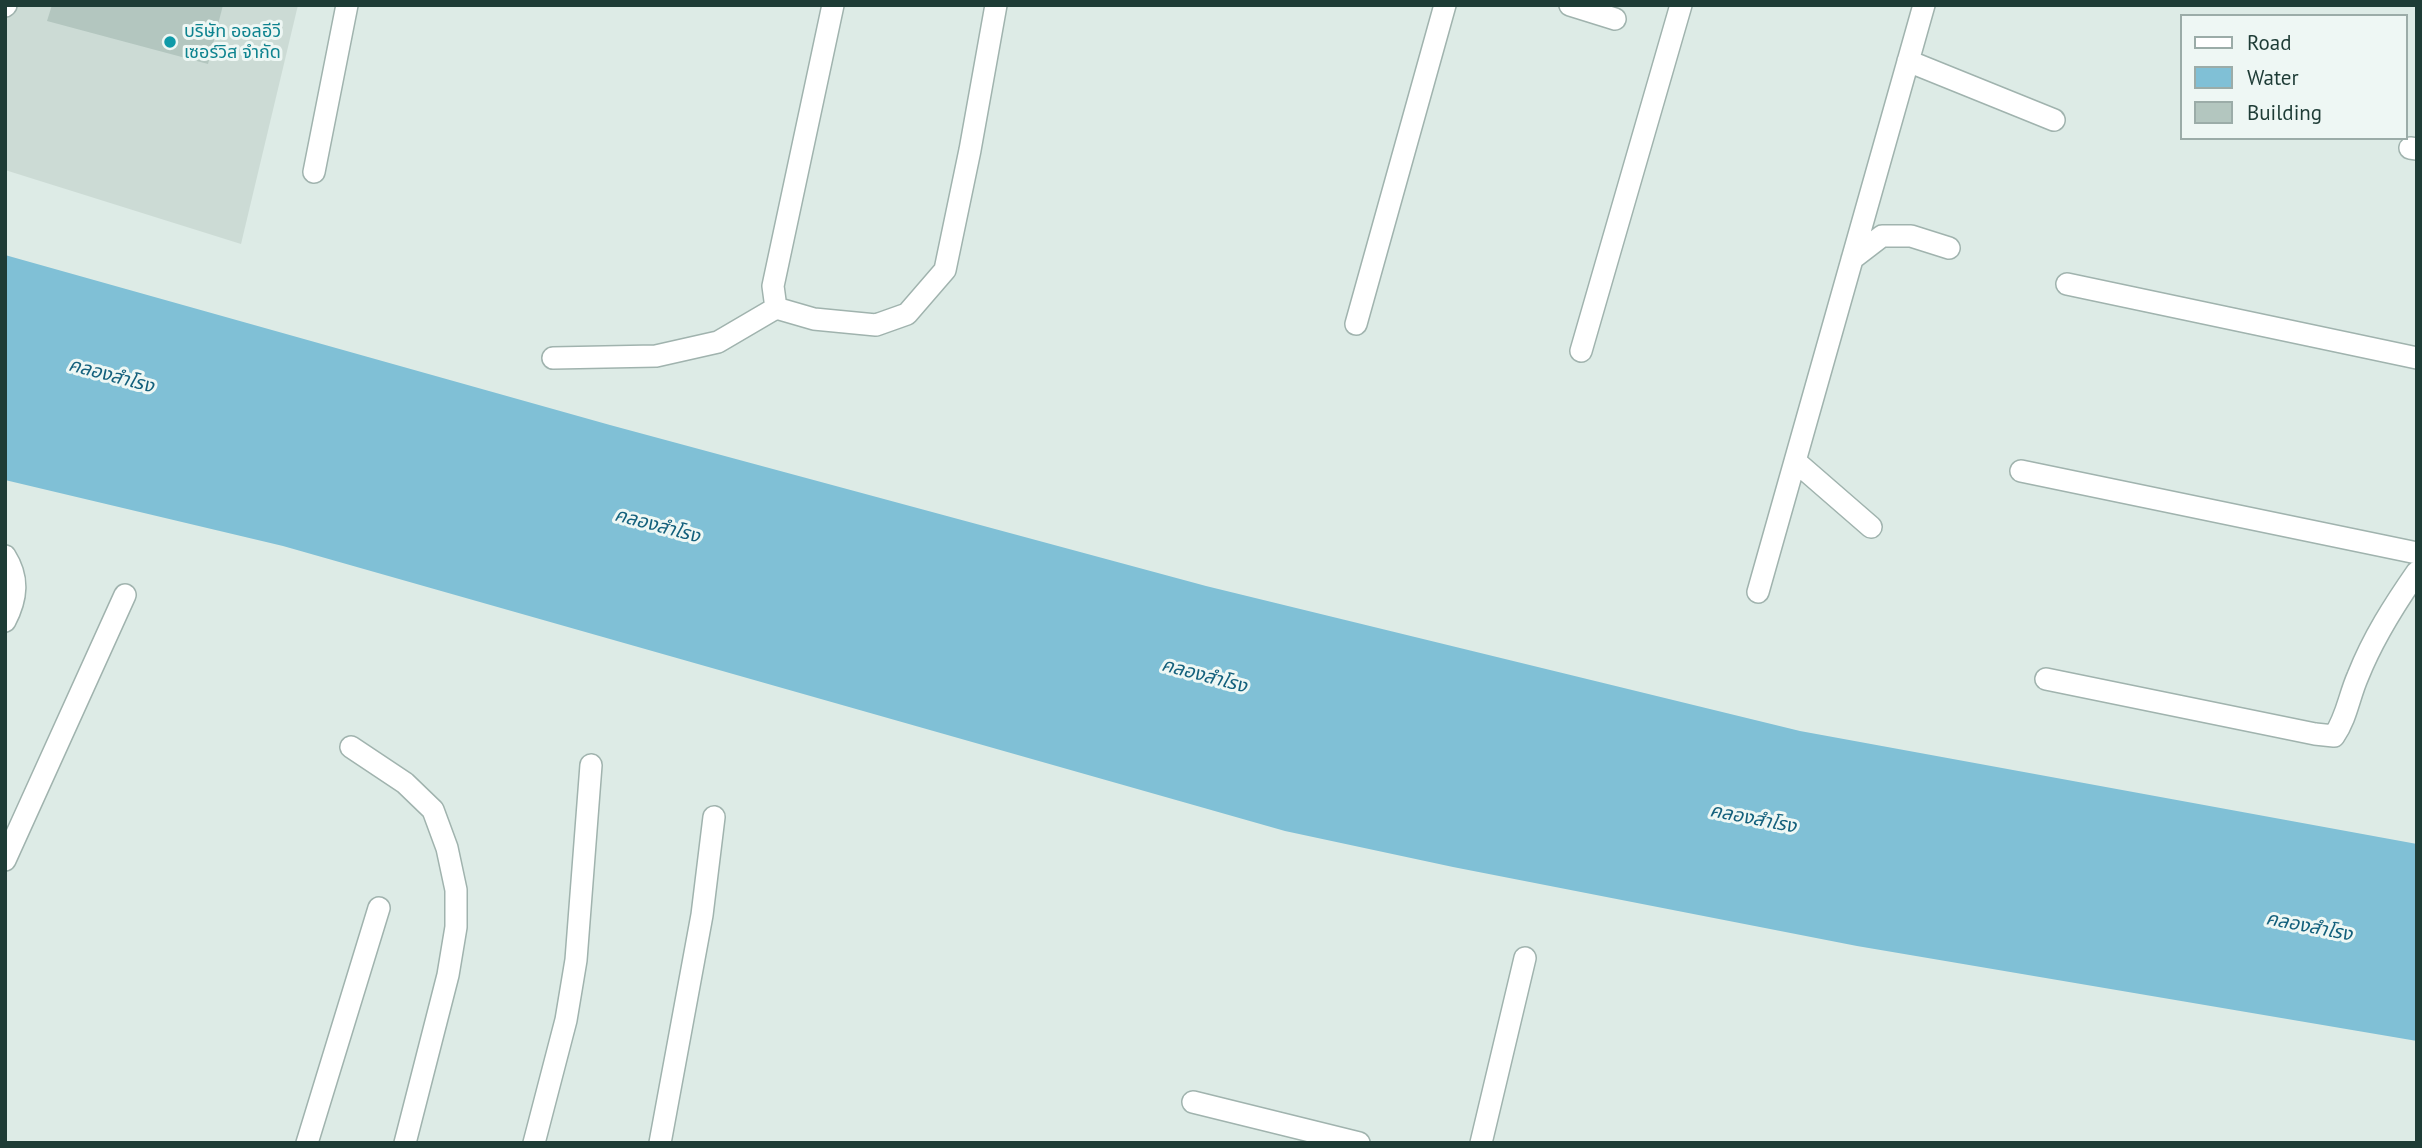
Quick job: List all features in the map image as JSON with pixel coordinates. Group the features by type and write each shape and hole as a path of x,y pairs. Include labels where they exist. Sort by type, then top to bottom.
{"street":[{"path":"314,172 347,5"},
{"path":"776,308 774,286 781,243 833,5"},
{"path":"553,358 656,356 681,351 718,342 776,308 814,319 877,325 907,314 945,270 996,5"},
{"path":"1356,324 1445,5"},
{"path":"1570,5 1615,19"},
{"path":"1581,351 1681,5"},
{"path":"1758,592 1924,5"},
{"path":"1908,61 2054,120"},
{"path":"1852,259 1882,236 1911,236 1949,248"},
{"path":"2067,284 2417,358"},
{"path":"1795,461 1871,527"},
{"path":"2021,471 2417,553"},
{"path":"5,556 15,573 16,591 5,621"},
{"path":"2046,679 2334,736 2342,724 2357,676 2386,615 2417,572"},
{"path":"5,860 125,595"},
{"path":"351,747 405,783 433,810 447,848 456,890 456,927 448,975 405,1143"},
{"path":"534,1143 566,1020 576,960 591,765"},
{"path":"660,1143 702,915 714,817"},
{"path":"307,1143 379,908"},
{"path":"1480,1143 1525,958"},
{"path":"1193,1102 1359,1143"}],"shaded area":[{"path":"5,5 298,5 241,244 5,170"}],"water":[{"name":"คลองสำโรง","path":"5,255 610,425 1206,586 1800,731 2417,844 2417,1041 1857,946 1453,867 1285,831 283,546 5,480"}],"building":[{"name":"บริษัท ออลอีวี เซอร์วิส จำกัด","path":"52,5 223,5 208,64 47,21"}],"place":[{"name":"บริษัท ออลอีวี เซอร์วิส จำกัด","path":"170,42"}]}
